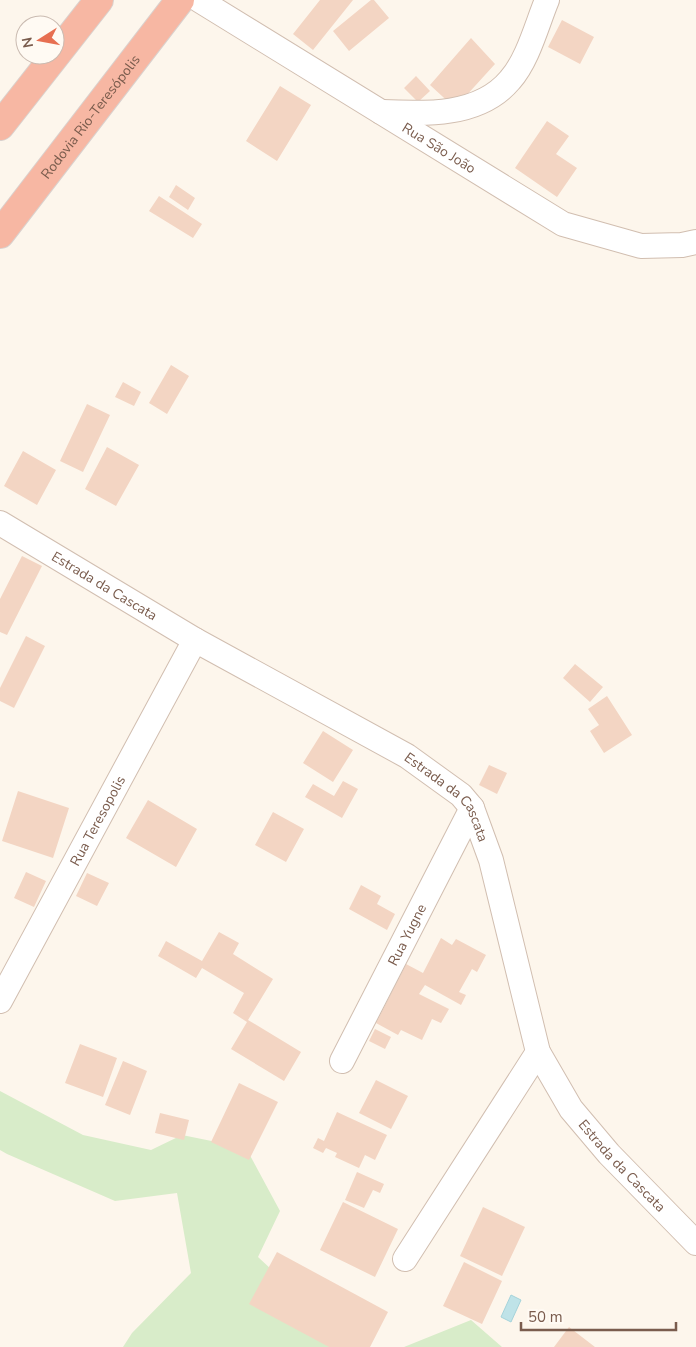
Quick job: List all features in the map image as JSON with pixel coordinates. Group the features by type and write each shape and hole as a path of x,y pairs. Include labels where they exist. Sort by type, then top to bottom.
{"highway":[{"path":"0,126 99,0"},
{"name":"Rodovia Rio-Teresópolis","path":"0,234 180,0"}],"street":[{"name":"Rua São João","path":"199,0 563,224 641,246 696,242"},
{"path":"377,111 423,114 459,110 489,96 510,80 528,50 547,0"},
{"name":"Estrada da Cascata","path":"0,523 195,640 408,756 461,795 472,808 482,830 491,860 538,1052 572,1110 609,1154 696,1243"},
{"name":"Rua Teresopolis","path":"0,1001 195,640"},
{"name":"Rua Yugne","path":"342,1061 472,808"},
{"path":"405,1259 538,1052"}],"green space":[{"path":"0,1091 83,1135 151,1150 182,1135 246,1148 280,1211 258,1257 355,1347 123,1347 132,1333 191,1273 177,1193 115,1201 0,1150"},
{"path":"471,1320 502,1347 404,1347"}],"water":[{"path":"511,1295 521,1300 511,1322 501,1317"}],"building":[{"path":"320,0 353,0 313,50 293,34"},
{"path":"371,0 374,0 389,18 349,51 333,31"},
{"path":"562,20 594,37 580,64 548,47"},
{"path":"471,38 495,64 455,108 430,85"},
{"path":"416,76 430,91 418,102 404,88"},
{"path":"280,86 311,105 277,161 246,141"},
{"path":"547,121 569,136 556,154 577,168 557,197 515,168"},
{"path":"176,185 195,198 188,210 169,197"},
{"path":"159,196 202,224 193,238 149,211"},
{"path":"171,365 189,376 167,414 149,403"},
{"path":"123,382 141,392 134,406 115,397"},
{"path":"87,404 110,415 83,472 60,461"},
{"path":"107,447 139,465 116,506 85,489"},
{"path":"23,451 56,470 37,505 4,486"},
{"path":"22,556 42,566 7,635 0,632 0,599"},
{"path":"26,636 45,646 14,708 0,701 0,688"},
{"path":"575,664 603,687 590,702 563,678"},
{"path":"607,696 632,735 604,753 590,731 599,725 588,709"},
{"path":"323,731 353,750 333,782 303,763"},
{"path":"489,765 507,773 497,794 479,785"},
{"path":"343,781 358,789 342,818 305,797 313,784 334,796"},
{"path":"18,791 69,808 53,858 2,841"},
{"path":"148,800 197,829 176,867 126,838"},
{"path":"273,812 304,829 286,862 255,845"},
{"path":"26,872 46,881 34,907 14,898"},
{"path":"87,873 109,883 97,906 76,896"},
{"path":"361,885 381,896 377,904 395,914 387,930 349,909"},
{"path":"219,932 239,943 233,954 273,979 248,1020 301,1052 284,1081 231,1049 247,1022 233,1013 244,993 202,968 196,978 158,956 166,941 202,961"},
{"path":"441,938 452,945 456,939 486,955 477,972 472,969 459,992 466,995 461,1005 425,985 419,994 449,1009 441,1023 432,1019 422,1040 401,1030 398,1035 376,1023 406,964 423,973"},
{"path":"375,1029 391,1037 385,1049 369,1041"},
{"path":"80,1044 117,1058 103,1097 65,1083"},
{"path":"123,1061 147,1071 130,1115 105,1105"},
{"path":"376,1080 408,1096 391,1129 359,1113"},
{"path":"239,1083 278,1102 249,1160 211,1142"},
{"path":"337,1112 387,1135 375,1160 365,1155 359,1168 335,1157 337,1153 326,1148 323,1153 313,1148 318,1138 324,1141"},
{"path":"160,1113 189,1120 184,1140 155,1133"},
{"path":"357,1172 384,1184 380,1193 373,1190 364,1208 345,1200"},
{"path":"343,1202 398,1229 375,1277 320,1250"},
{"path":"483,1207 525,1227 502,1276 460,1256"},
{"path":"277,1252 388,1312 370,1347 329,1347 249,1304"},
{"path":"464,1262 502,1281 482,1324 443,1306"},
{"path":"569,1327 595,1347 554,1347"}]}
